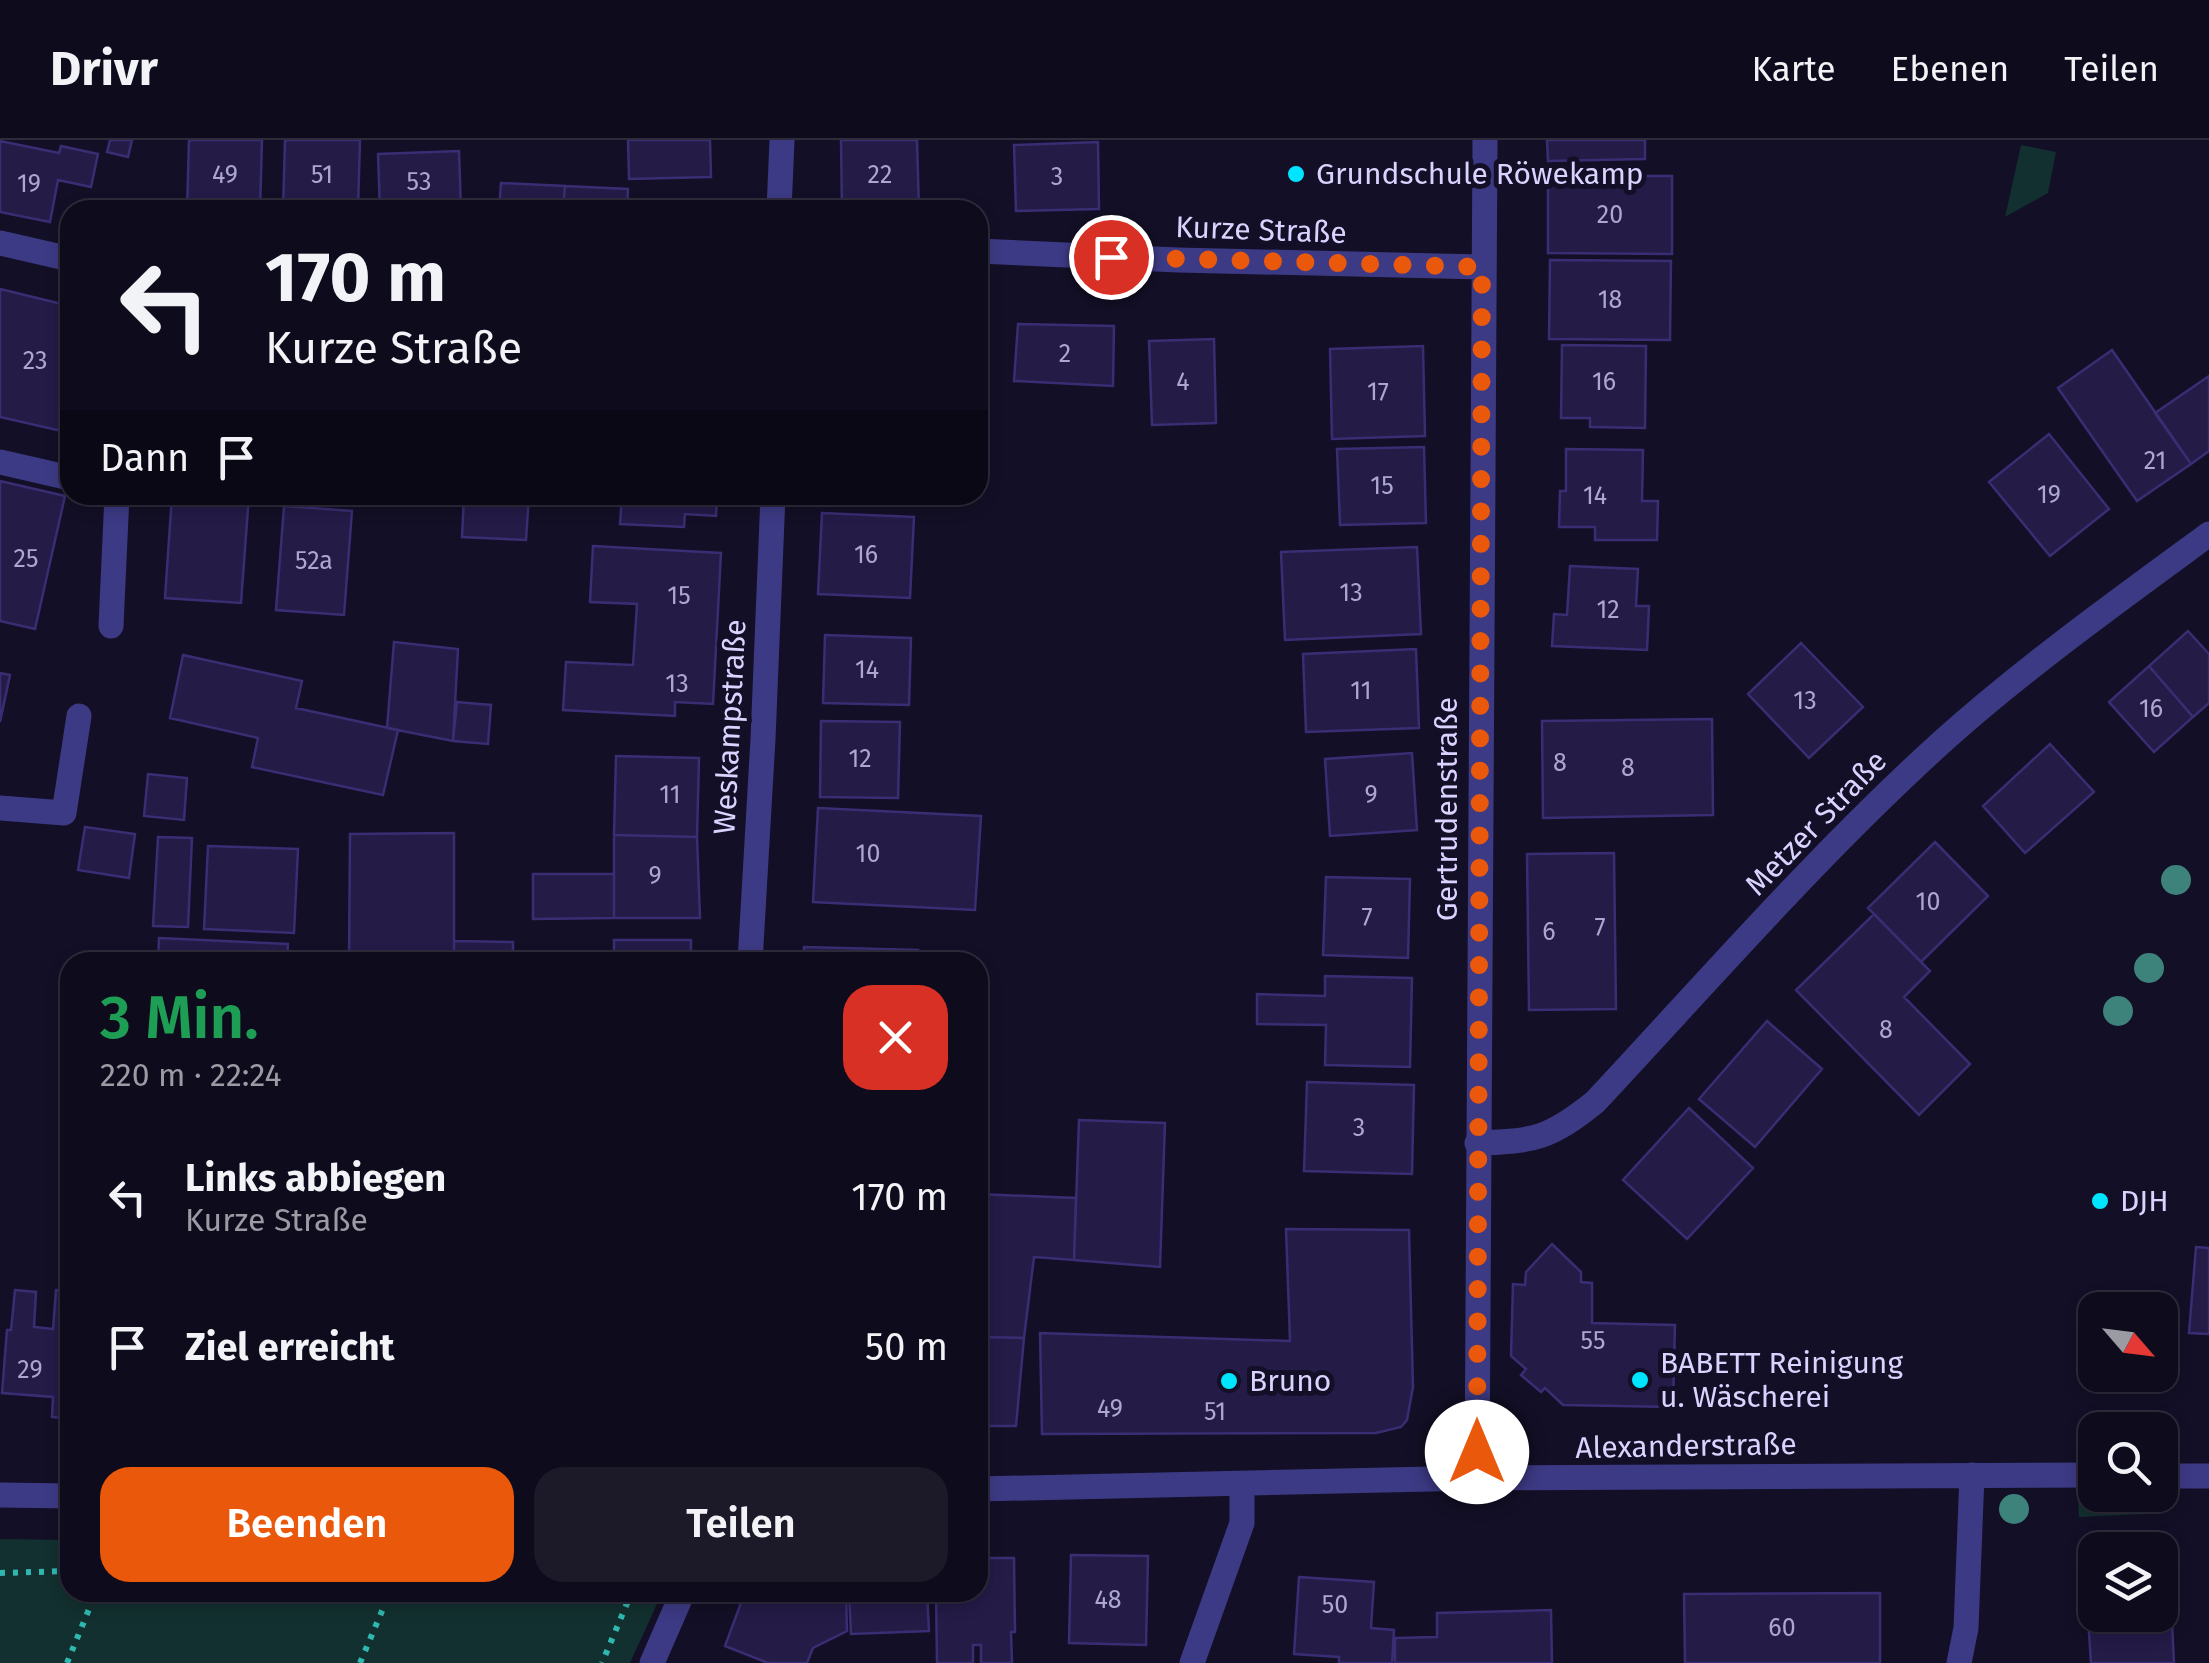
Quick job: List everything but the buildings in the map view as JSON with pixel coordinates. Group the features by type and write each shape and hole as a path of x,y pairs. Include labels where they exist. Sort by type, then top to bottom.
{"street":[{"path":"780,200 782,140"},
{"name":"Gertrudenstraße","path":"1477,1478 1485,140"},
{"path":"0,243 60,257"},
{"name":"Kurze Straße","path":"988,251 1482,267"},
{"path":"0,462 60,476"},
{"path":"111,626 117,505"},
{"name":"Weskampstraße","path":"751,952 772,505"},
{"name":"Metzer Straße","path":"1477,1143 1524,1142 1563,1128 1595,1102 1838,844 1946,739 2103,612 2209,534"},
{"path":"0,808 64,813 79,716"},
{"path":"1959,1663 1966,1628 1972,1475"},
{"name":"Alexanderstraße","path":"988,1489 1477,1478 2078,1475"},
{"path":"2178,1476 2209,1476"},
{"path":"1192,1663 1242,1523 1242,1486"},
{"path":"0,1496 60,1496"},
{"path":"652,1663 679,1602"}],"path":[{"path":"0,1572 60,1572"},
{"path":"67,1663 92,1602"},
{"path":"360,1663 386,1602"},
{"path":"602,1663 628,1602"}],"green space":[{"path":"2021,145 2056,152 2048,193 2005,217"},
{"path":"2079,1512 2148,1512 2146,1514 2079,1517"},
{"path":"0,1539 60,1540 60,1602 658,1602 630,1663 0,1663"}],"place":[{"name":"Grundschule Röwekamp","path":"1296,174"},
{"name":"DJH","path":"2100,1201"},
{"name":"BABETT Reinigung u. Wäscherei","path":"1640,1380"},
{"name":"Bruno","path":"1229,1381"}],"route":[{"path":"1111,257 1482,267 1477,1452"}]}
